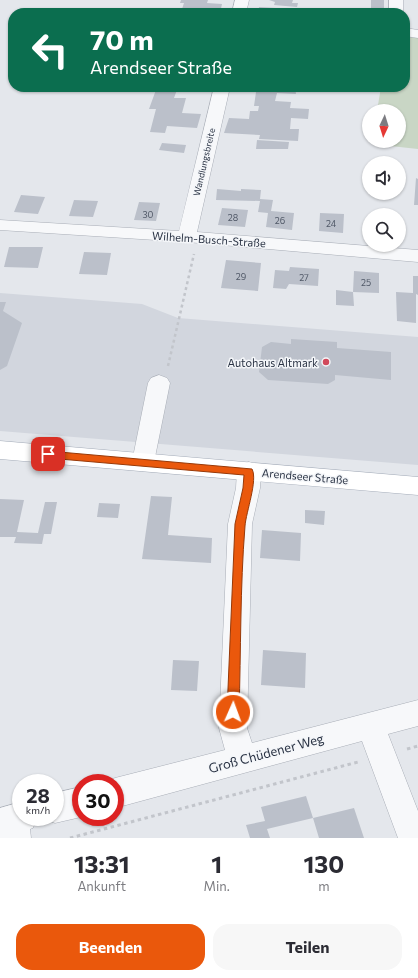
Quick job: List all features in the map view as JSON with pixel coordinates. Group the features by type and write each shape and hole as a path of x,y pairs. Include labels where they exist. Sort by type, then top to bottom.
{"main road":[{"name":"Arendseer Straße","path":"0,450 418,486"}],"street":[{"name":"Wandlungsbreite","path":"192,238 221,92"},
{"name":"Wilhelm-Busch-Straße","path":"0,225 192,238 418,256"},
{"path":"144,462 159,383"},
{"path":"242,759 233,728 240,524 248,488 249,472"},
{"name":"Groß Chüdener Weg","path":"124,790 418,713"},
{"path":"371,726 413,838"}],"path":[{"path":"159,383 166,372 192,238"},
{"path":"70,838 418,746"}],"shaded area":[{"path":"0,293 142,304 178,318 418,337 418,465 0,431"}],"green space":[{"path":"410,36 418,37 418,149 406,148 406,104 378,104 380,92 410,92"}],"building":[{"path":"181,0 208,0 207,3 222,4 221,8 182,8 184,3 180,3"},
{"path":"269,0 293,0 292,3 298,3 297,7 274,5 275,2"},
{"path":"371,0 384,0 384,8 371,8"},
{"path":"155,92 176,92 174,98 186,98 182,113 201,114 197,128 167,126 165,133 150,132 156,109 149,109"},
{"path":"256,92 296,92 296,94 277,93 275,101 291,102 290,108 309,109 308,119 291,118 290,129 299,129 298,141 259,139 260,135 224,133 229,118 249,119 250,111 258,111 259,106 254,106"},
{"path":"257,140 289,142 288,149 256,149"},
{"path":"162,143 186,145 184,153 159,150"},
{"path":"416,178 418,179 418,205 414,205"},
{"path":"217,189 241,191 241,189 261,190 260,199 273,200 271,211 294,213 292,230 266,227 268,213 258,212 260,201 216,200"},
{"path":"21,195 45,197 38,214 14,212"},
{"path":"74,200 98,201 93,217 69,216"},
{"path":"139,202 160,203 156,221 134,220"},
{"path":"222,208 248,210 245,227 218,225"},
{"path":"320,213 344,214 343,233 319,231"},
{"path":"9,247 43,247 38,268 4,267"},
{"path":"84,252 111,253 107,275 79,274"},
{"path":"226,260 261,263 258,291 221,288"},
{"path":"290,267 319,269 318,286 289,284 286,289 273,288 275,270 289,271"},
{"path":"354,271 379,273 379,293 353,292"},
{"path":"413,276 418,276 418,295 416,294 416,323 397,321 396,292 413,293"},
{"path":"336,290 353,292 354,306 336,305"},
{"path":"0,302 6,302 3,311 22,323 7,366 0,370"},
{"name":"Autohaus Altmark","path":"291,339 337,342 337,348 391,352 391,380 335,375 335,380 328,384 268,380 259,372 262,347 271,342 291,344"},
{"path":"151,496 172,497 168,535 212,538 211,563 142,559"},
{"path":"0,499 24,500 17,532 38,533 45,502 57,502 51,534 44,534 42,544 14,543 16,537 0,537"},
{"path":"99,503 120,504 118,518 97,517"},
{"path":"305,510 325,511 324,525 305,523"},
{"path":"262,530 301,533 300,561 260,558"},
{"path":"263,650 306,653 305,688 261,685"},
{"path":"173,660 199,661 197,691 171,690"},
{"path":"306,796 313,818 267,829 270,838 250,838 246,825 265,821 261,807"},
{"path":"354,808 364,838 319,838 313,818"}],"place":[{"name":"Autohaus Altmark","path":"326,362"}],"route":[{"path":"48,454 249,472 248,488 240,524 233,712"}]}
